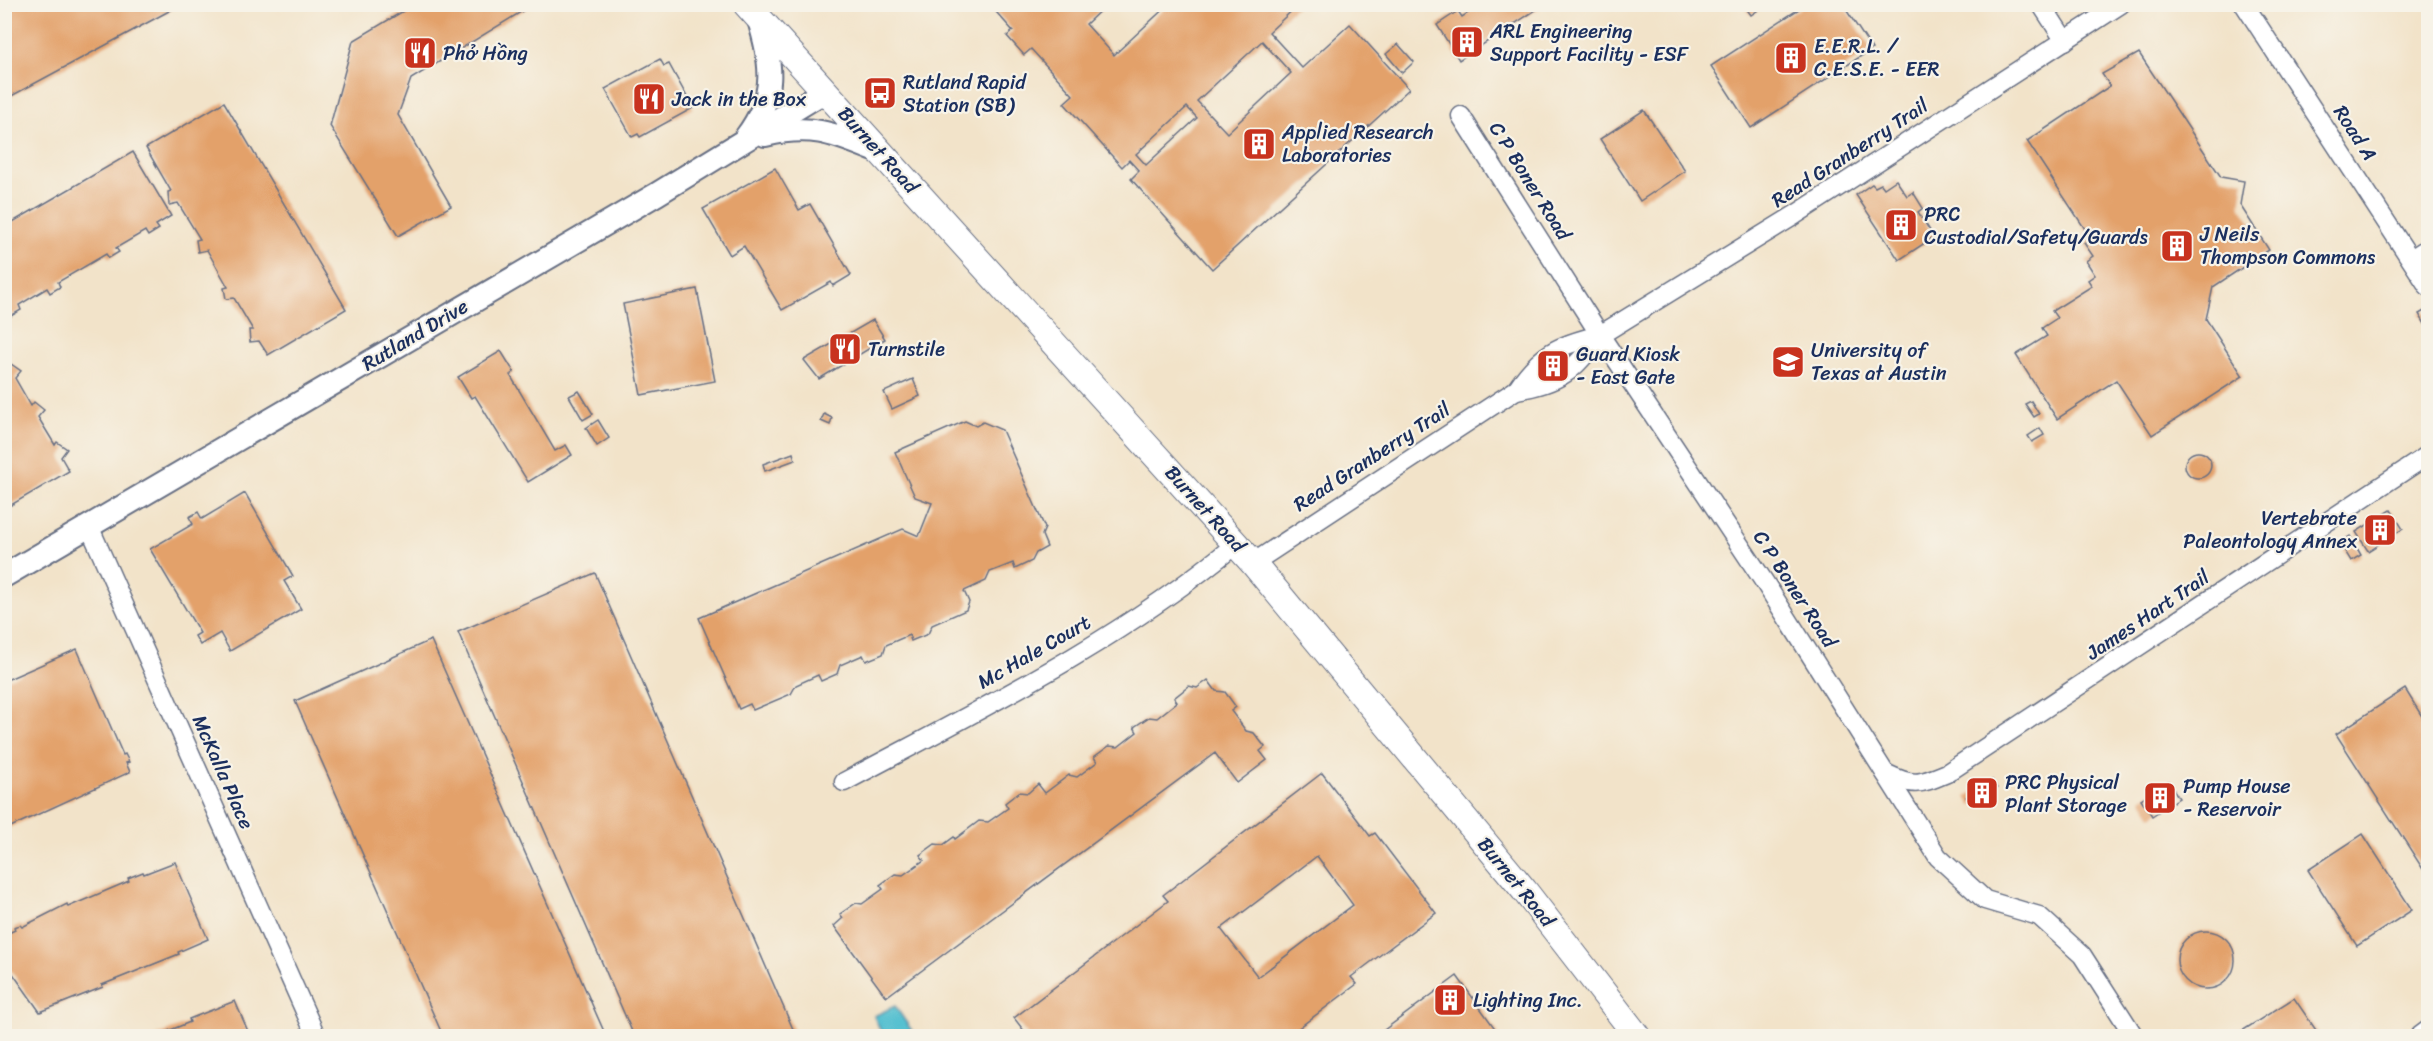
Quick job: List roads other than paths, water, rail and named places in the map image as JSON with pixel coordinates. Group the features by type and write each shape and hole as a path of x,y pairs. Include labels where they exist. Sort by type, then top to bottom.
{"main road":[{"name":"Burnet Road","path":"752,11 1245,554 1524,890 1637,1036"}],"street":[{"path":"2041,4 2065,41"},
{"name":"Read Granberry Trail","path":"1245,554 1516,390 1533,365 1567,343 1600,335 1796,215 2121,4"},
{"name":"Road A","path":"2244,4 2428,286"},
{"path":"744,141 762,113 771,81 766,44 752,11"},
{"name":"Rutland Drive","path":"4,576 744,141 825,91"},
{"name":"C P Boner Road","path":"1461,116 1600,335 1766,583 1938,857 1985,900 2039,916 2082,955 2134,1036"},
{"path":"744,141 789,129 805,128 823,131 882,153"},
{"path":"2411,259 2428,248"},
{"name":"James Hart Trail","path":"1884,772 1908,784 1924,782 1947,773 2428,455"},
{"name":"McKalla Place","path":"89,526 316,1036"},
{"name":"Mc Hale Court","path":"844,782 1040,678 1196,578 1245,554"},
{"path":"2420,1036 2428,1030"}],"water":[{"path":"895,1006 912,1031 902,1036 883,1036 874,1016"}],"place":[{"name":"ARL Engineering Support Facility - ESF","path":"1467,42"},
{"name":"Phở Hồng","path":"420,53"},
{"name":"E.E.R.L. / C.E.S.E. - EER","path":"1791,58"},
{"name":"Rutland Rapid Station (SB)","path":"880,93"},
{"name":"Jack in the Box","path":"649,99"},
{"name":"Applied Research Laboratories","path":"1259,144"},
{"name":"PRC Custodial/Safety/Guards","path":"1901,225"},
{"name":"J Neils Thompson Commons","path":"2177,246"},
{"name":"Turnstile","path":"845,349"},
{"name":"University of Texas at Austin","path":"1788,362"},
{"name":"Guard Kiosk - East Gate","path":"1553,366"},
{"name":"Vertebrate Paleontology Annex","path":"2380,530"},
{"name":"PRC Physical Plant Storage","path":"1982,793"},
{"name":"Pump House - Reservoir","path":"2160,798"},
{"name":"Lighting Inc.","path":"1450,1000"}]}
